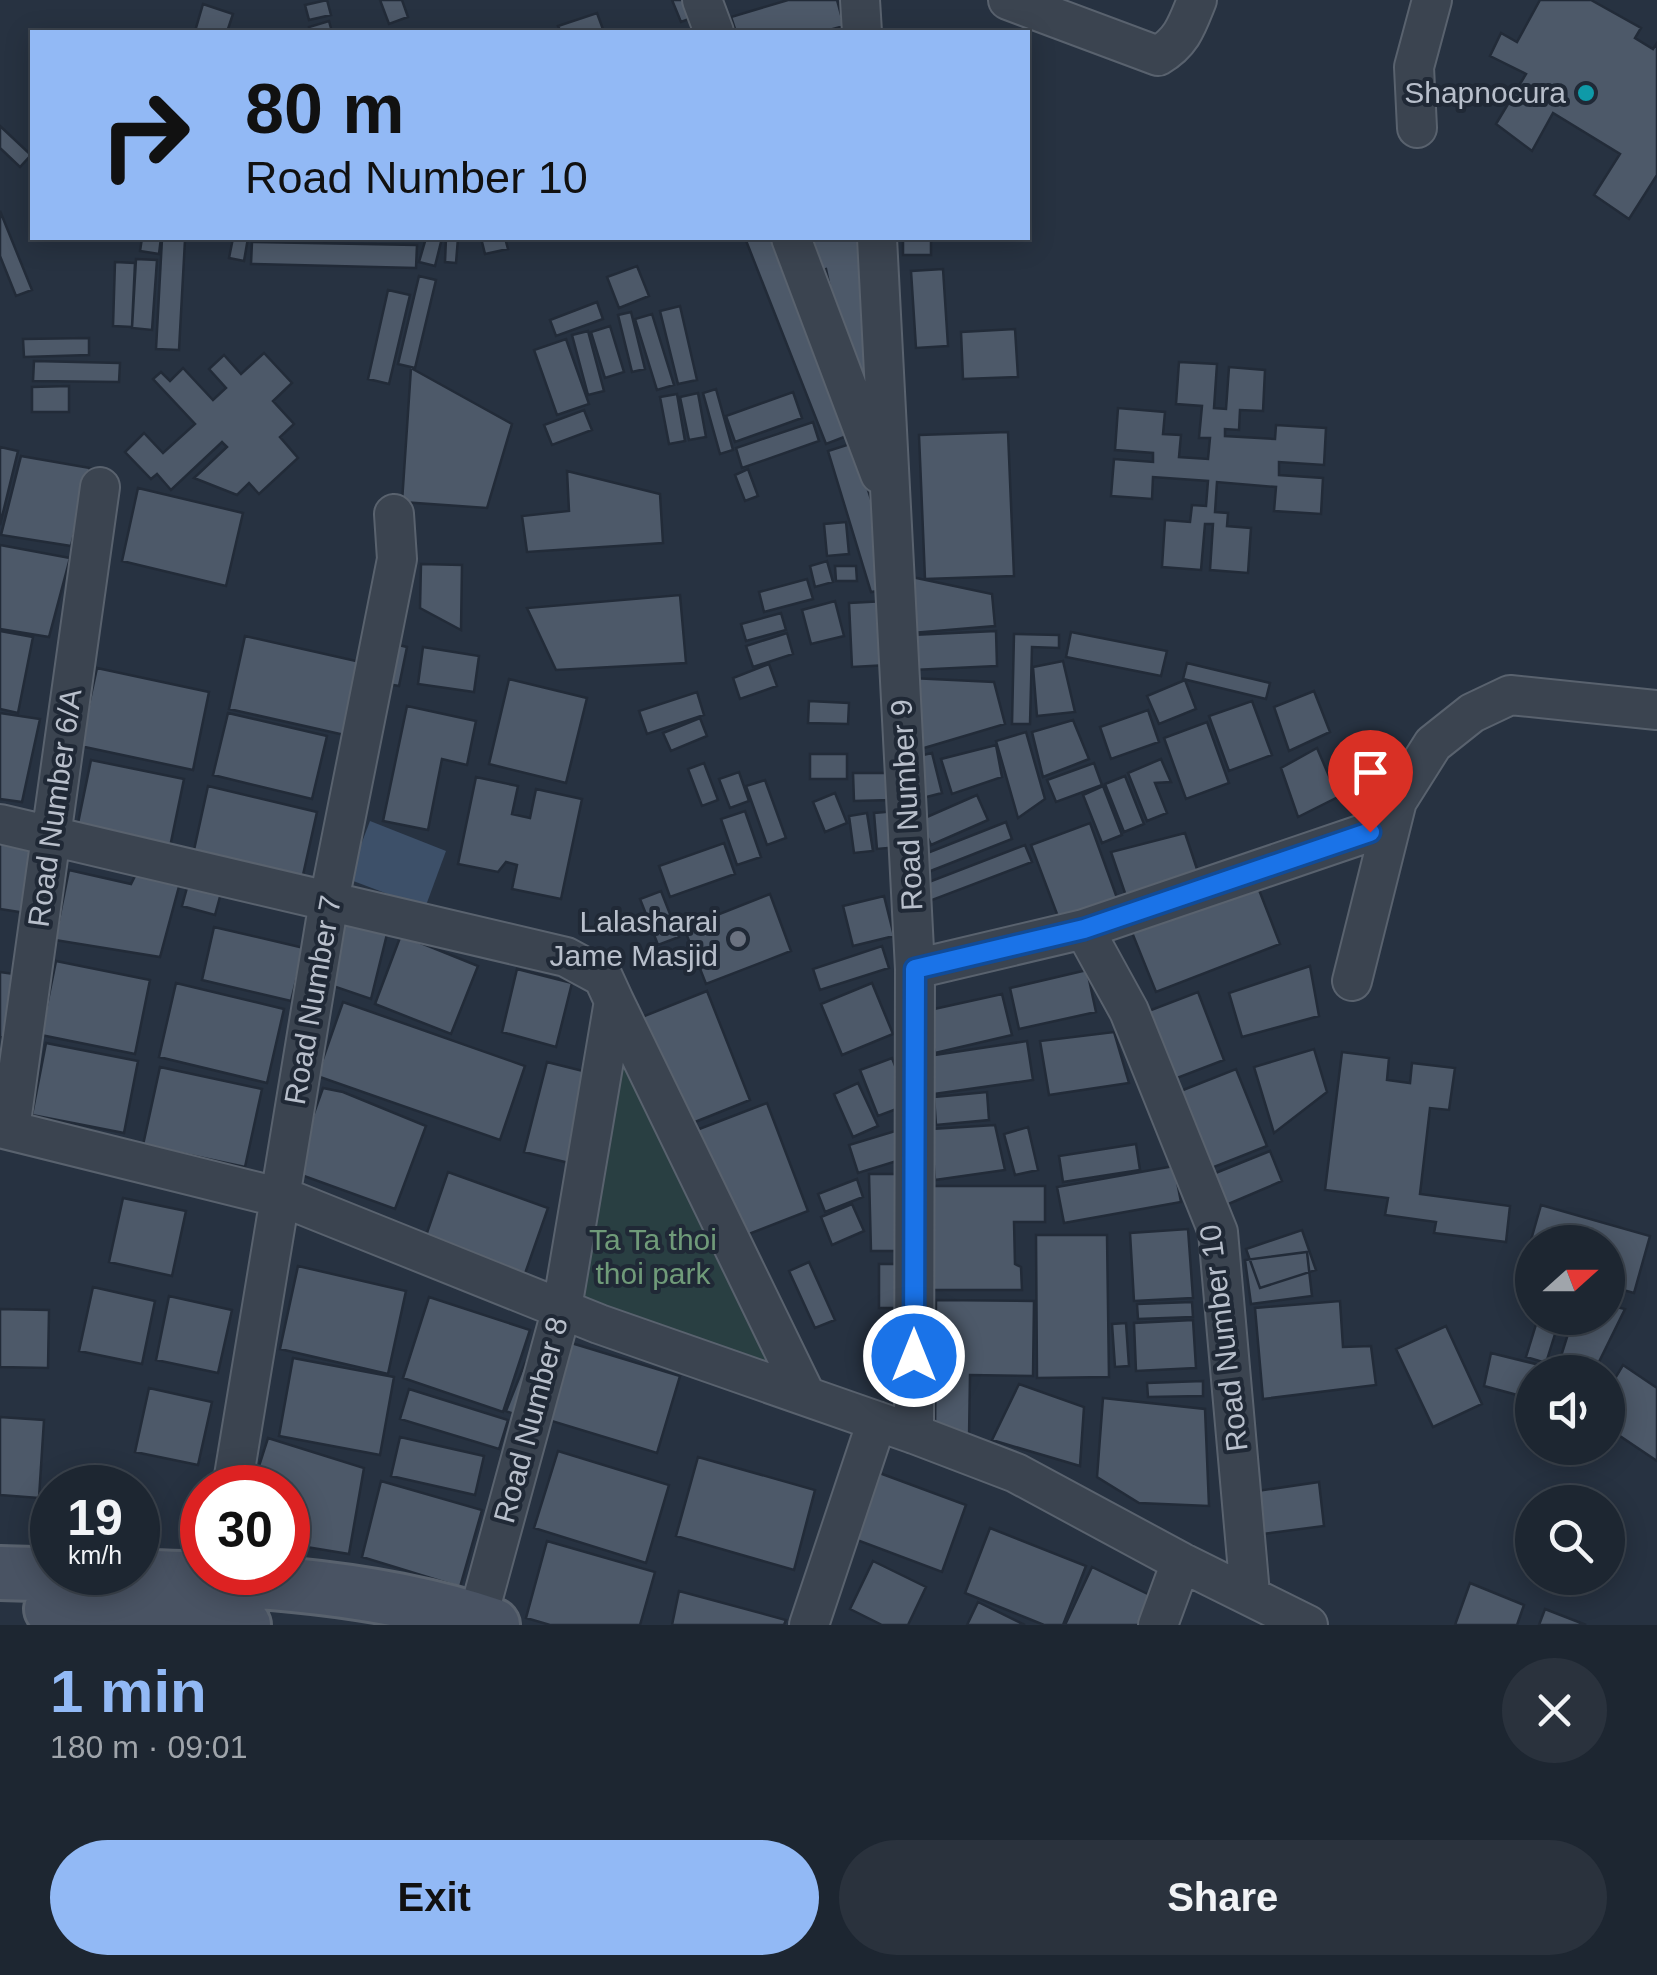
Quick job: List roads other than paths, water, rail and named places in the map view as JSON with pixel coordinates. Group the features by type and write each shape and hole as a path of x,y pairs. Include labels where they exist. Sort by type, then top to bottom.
{"main road":[{"path":"0,1573 180,1576"},
{"path":"310,1587 380,1594 485,1622"},
{"path":"0,1608 244,1625"}],"street":[{"path":"702,0 713,30"},
{"path":"860,0 862,30"},
{"path":"1008,0 1158,56 1183,36 1197,0"},
{"path":"1417,128 1414,68 1432,0"},
{"path":"792,240 892,507"},
{"name":"Road Number 9","path":"877,240 915,969 914,1434"},
{"name":"Road Number 6/A","path":"5,1128 52,835 100,486"},
{"name":"Road Number 7","path":"236,1465 328,901 398,560 394,514"},
{"path":"1352,981 1397,802 1432,744 1472,713 1510,695 1657,710"},
{"path":"0,824 566,957 603,977 806,1396"},
{"path":"915,969 1084,929 1370,832"},
{"name":"Road Number 10","path":"1084,929 1129,1011 1218,1232 1250,1594"},
{"name":"Road Number 8","path":"485,1622 562,1308 614,1001"},
{"path":"5,1128 280,1198 562,1308 914,1434 1016,1473 1180,1562 1308,1625"},
{"path":"809,1625 877,1421"},
{"path":"1158,1625 1180,1562"}],"water":[{"path":"370,821 446,851 425,908 348,879"}],"place":[{"name":"Shapnocura","path":"1586,93"},
{"name":"Lalasharai Jame Masjid","path":"738,939"}],"park label":[{"name":"Ta Ta thoi thoi park","path":"653,1257"}]}
